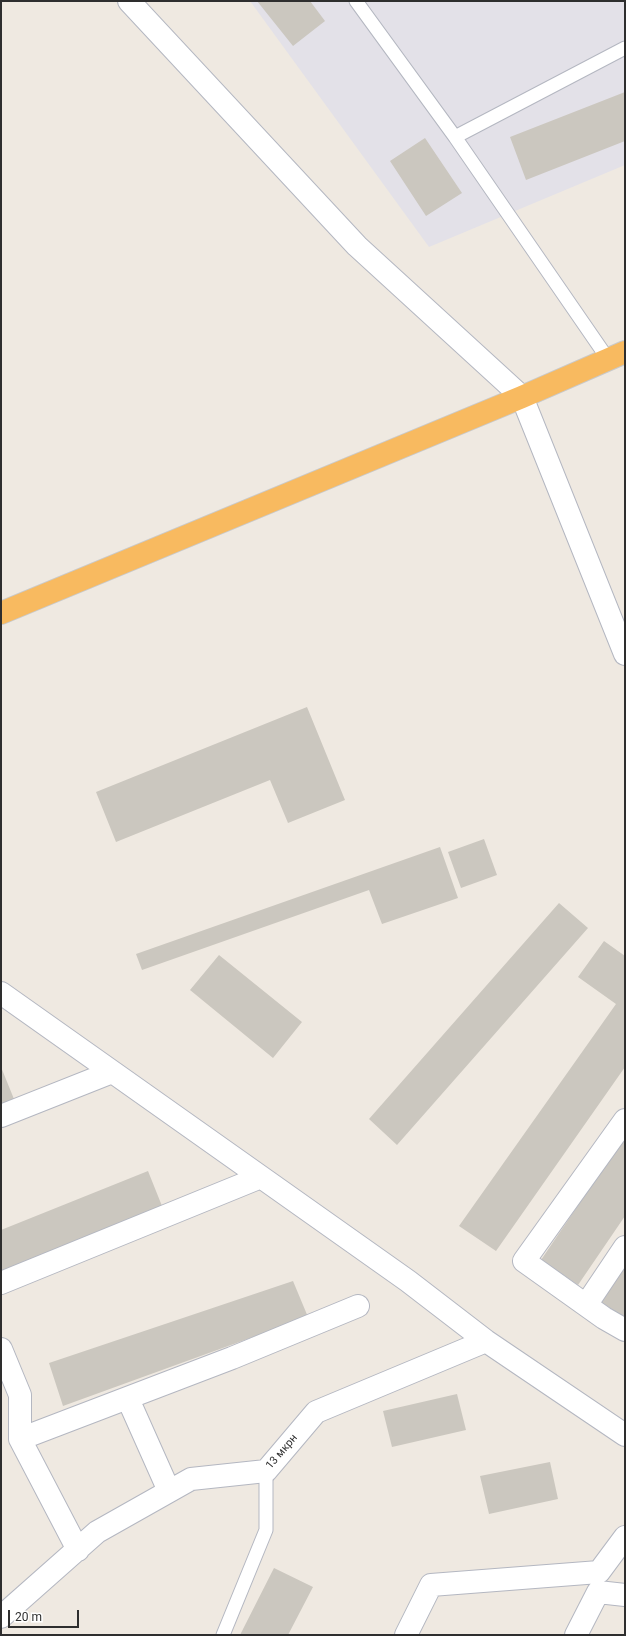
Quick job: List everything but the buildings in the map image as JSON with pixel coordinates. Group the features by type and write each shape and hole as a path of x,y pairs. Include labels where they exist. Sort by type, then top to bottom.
{"highway":[{"path":"1,613 522,397 616,356"}],"street":[{"path":"130,1 357,246 522,397 624,651"},
{"path":"1,993 408,1281 486,1341 625,1435"},
{"path":"1,1116 112,1072"},
{"path":"625,1120 524,1261 586,1305 625,1330"},
{"path":"1,1283 261,1177"},
{"path":"586,1305 625,1247"},
{"path":"20,1439 128,1399 358,1306"},
{"name":"13 мкрн","path":"1,1617 97,1532 191,1479 266,1471 316,1412 486,1341"},
{"path":"1,1349 20,1395 20,1439 78,1550"},
{"path":"128,1399 170,1491"},
{"path":"406,1635 431,1585 599,1572 625,1537"},
{"path":"576,1635 598,1592 625,1595"}],"lane":[{"path":"356,1 616,356"},
{"path":"455,137 625,48"},
{"path":"224,1635 266,1530 266,1471"}],"shaded area":[{"path":"250,1 625,1 625,165 429,247"}]}
